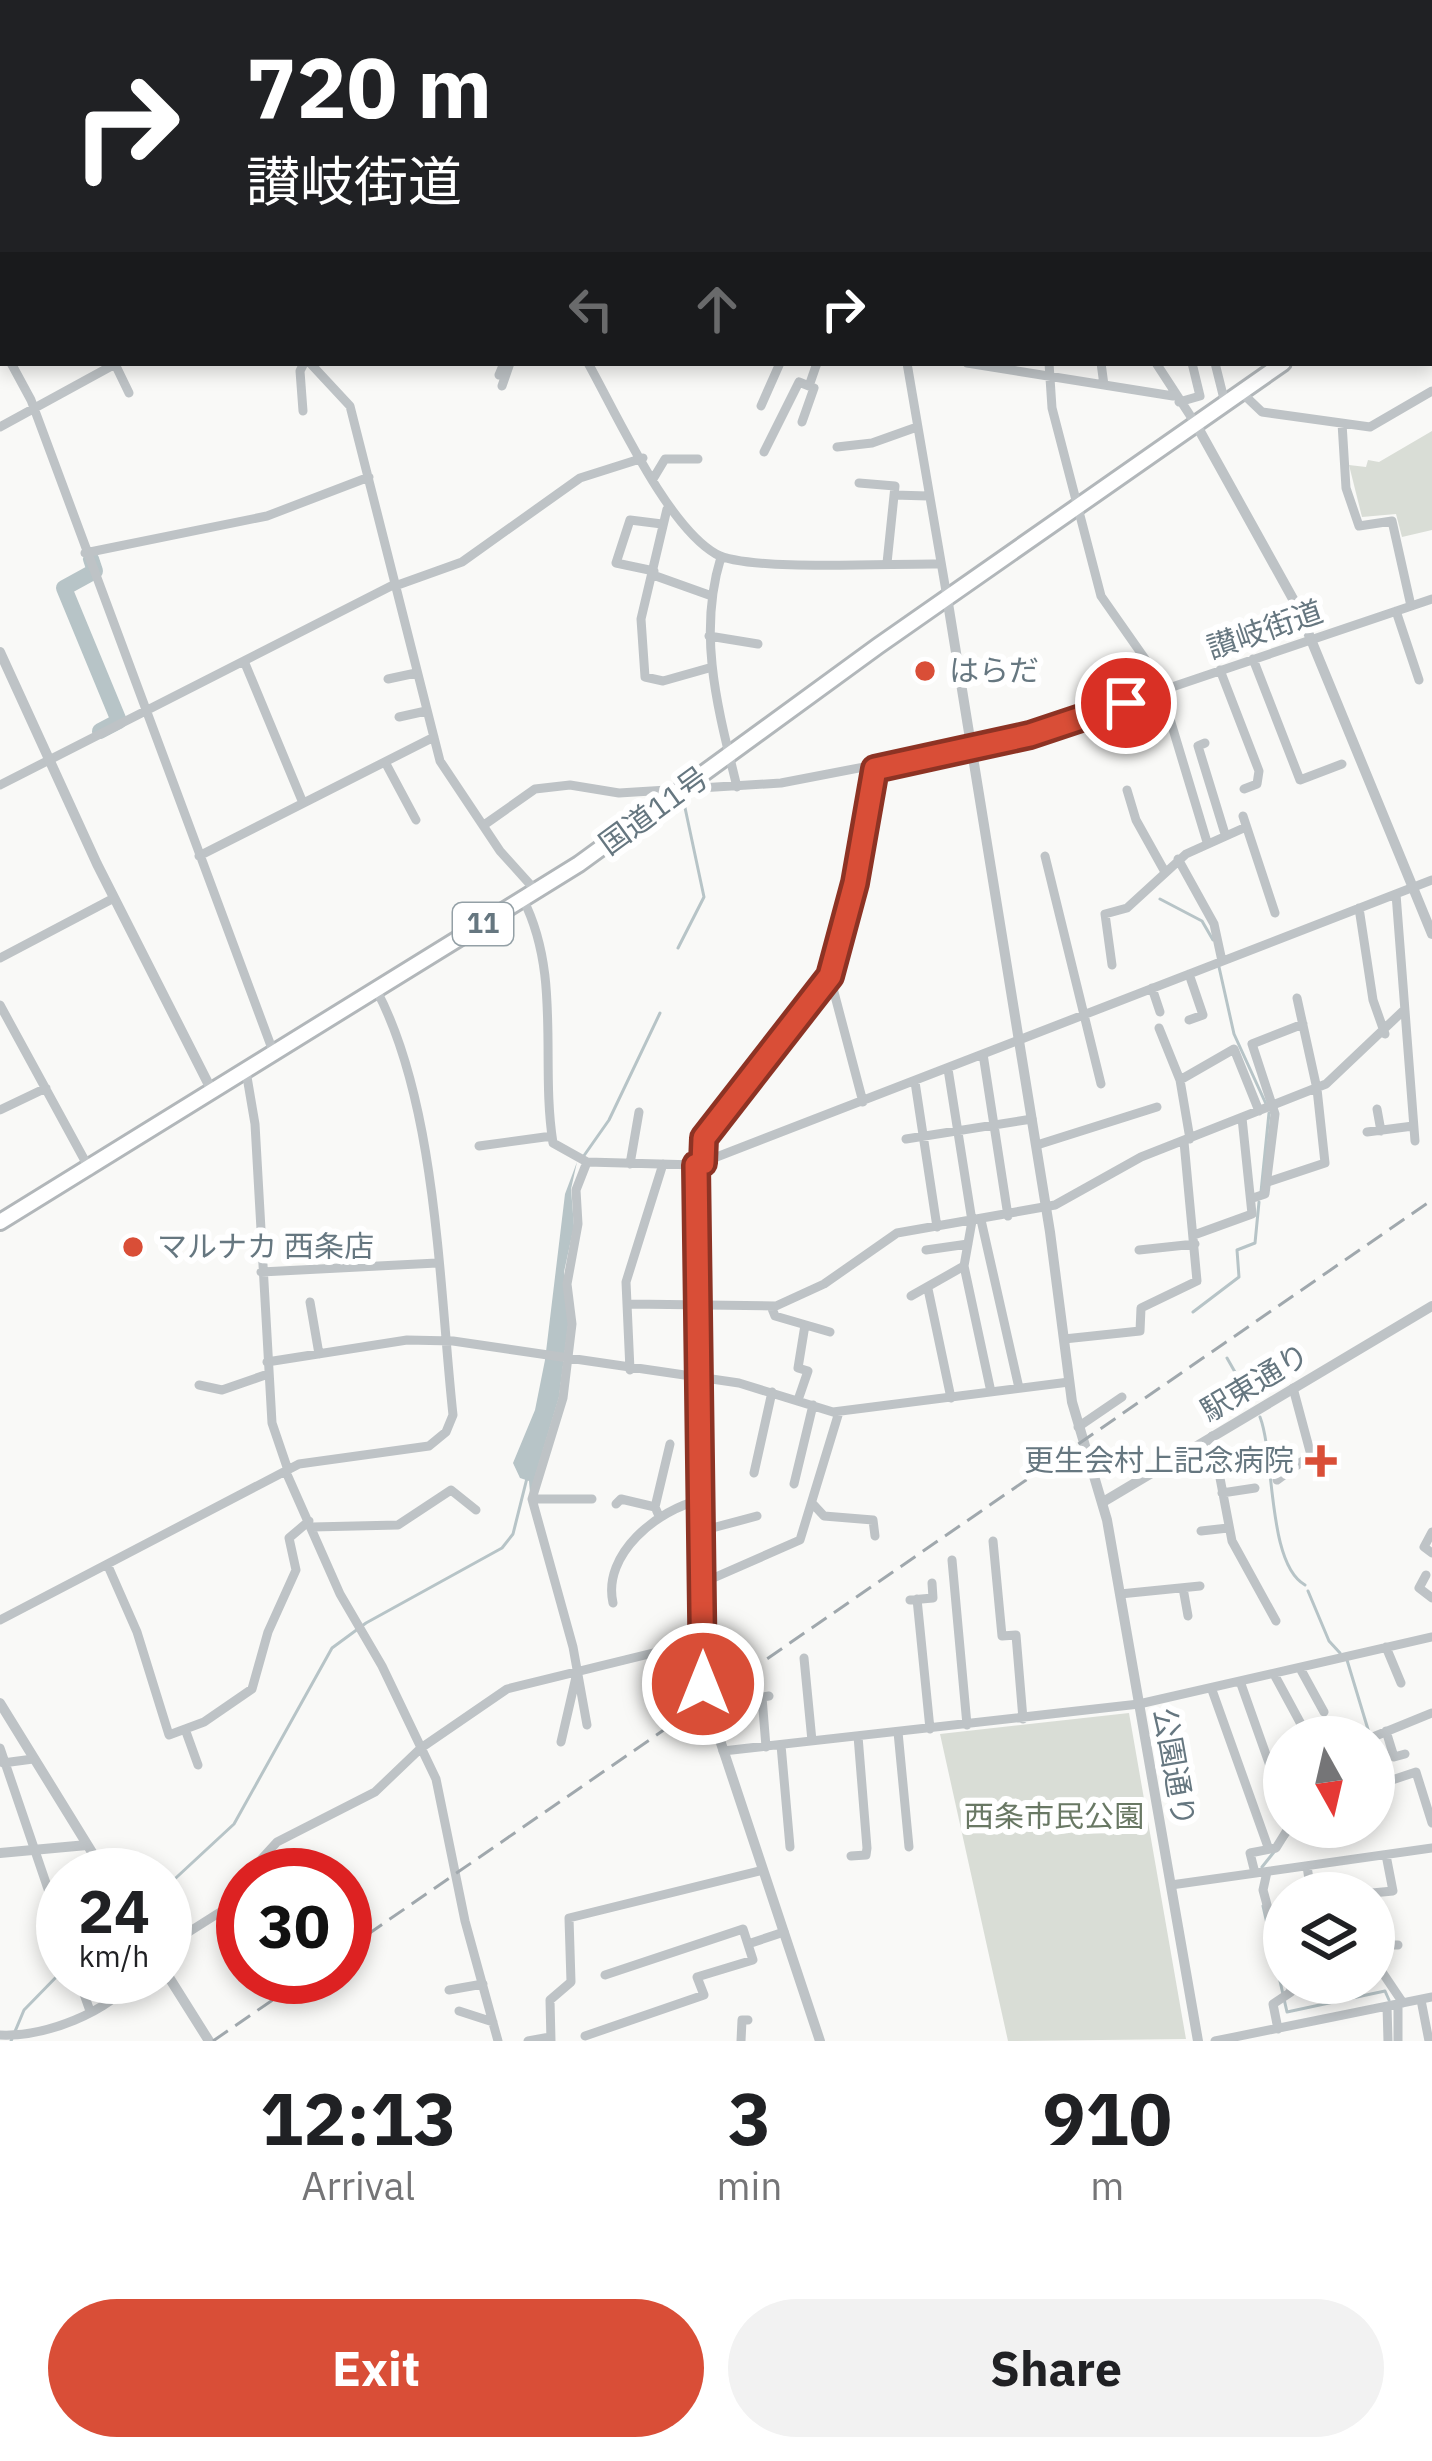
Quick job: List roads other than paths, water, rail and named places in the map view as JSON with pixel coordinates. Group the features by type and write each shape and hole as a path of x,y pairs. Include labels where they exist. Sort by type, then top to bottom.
{"highway":[{"name":"国道11号","path":"0,1222 530,895 1279,366"}],"street":[{"path":"12,366 33,409 274,1054"},
{"path":"0,427 111,366"},
{"path":"117,366 129,393"},
{"path":"303,411 300,371 304,366"},
{"path":"310,366 350,406 440,761 530,895 549,1013 553,1143 584,1161 699,1164 1432,880"},
{"path":"501,381 506,366"},
{"path":"590,366 667,509 721,556 780,563 939,564"},
{"path":"760,406 779,366"},
{"path":"809,386 816,366"},
{"path":"907,366 947,597"},
{"path":"986,366 1176,399 1200,396 1193,366"},
{"path":"1048,366 1058,437 1101,596 1161,690 1207,842"},
{"path":"1102,366 1104,385"},
{"path":"1158,366 1197,426 1311,640 1432,934"},
{"path":"1216,366 1225,403"},
{"path":"764,452 794,384 814,388 802,422"},
{"path":"1240,392 1262,412 1370,427 1432,391"},
{"path":"1342,423 1346,488 1358,526 1392,521 1412,606"},
{"path":"838,447 917,427"},
{"path":"0,785 395,585 463,562 580,478 643,458"},
{"path":"653,479 665,459 698,459"},
{"path":"85,553 267,516 369,477"},
{"path":"859,483 895,486 886,563"},
{"path":"894,495 928,496"},
{"path":"667,509 641,619 645,677 663,681 709,668"},
{"path":"662,524 630,520 616,563 709,595"},
{"path":"721,556 709,595 709,668 737,787"},
{"name":"公園通り","path":"947,597 1033,1119 1069,1382 1103,1502 1198,2041"},
{"name":"讃岐街道","path":"484,825 535,789 570,785 619,793 737,787 875,769 973,748 1059,727 1431,601"},
{"path":"1396,611 1419,680"},
{"path":"709,636 758,644"},
{"path":"0,652 114,898 212,1091"},
{"path":"1253,659 1300,780 1342,764"},
{"path":"244,661 303,803"},
{"path":"1220,670 1259,771 1257,784 1244,789"},
{"path":"388,679 416,673"},
{"path":"399,717 426,711"},
{"path":"199,856 434,737"},
{"path":"1205,743 1198,746 1225,834"},
{"path":"385,762 416,820"},
{"path":"820,2041 706,1701 699,1164 704,1138 830,976 855,883 875,769"},
{"path":"1127,790 1136,820 1165,872"},
{"path":"1112,965 1105,914 1127,908 1178,860 1245,821 1275,913"},
{"path":"1045,856 1102,1084"},
{"path":"1178,860 1214,924 1218,963"},
{"path":"1396,894 1415,1141"},
{"path":"0,958 114,898"},
{"path":"1359,908 1373,1000 1385,1034"},
{"path":"1189,1020 1204,1016 1190,974"},
{"path":"830,976 863,1102"},
{"path":"1152,988 1160,1012"},
{"path":"0,1620 316,1458 412,1450 435,1443 453,1415 437,1263 403,1046 377,991"},
{"path":"1260,1193 1325,1163 1317,1089 1297,998"},
{"path":"0,1005 90,1170"},
{"path":"630,1304 771,1306 824,1284 897,1233 1046,1206 1141,1157 1317,1089 1385,1034 1403,1011"},
{"path":"1139,1250 1194,1239 1252,1214 1260,1193 1266,1108 1252,1044 1303,1024"},
{"path":"1064,1339 1140,1331 1141,1308 1196,1281 1180,1080 1160,1028"},
{"path":"1180,1080 1234,1049 1266,1108"},
{"path":"852,1058 868,1054"},
{"path":"983,1054 1008,1216"},
{"path":"948,1069 976,1221 1019,1388"},
{"path":"246,1071 255,1124 272,1423 310,1524 441,1793 498,2041"},
{"path":"915,1082 938,1227"},
{"path":"0,1110 46,1088"},
{"path":"1036,1144 1157,1107"},
{"path":"1377,1109 1381,1131"},
{"path":"630,1164 638,1112"},
{"path":"1242,1118 1260,1193"},
{"path":"906,1139 1033,1119"},
{"path":"1367,1132 1413,1126"},
{"path":"479,1146 552,1136"},
{"path":"584,1161 576,1190 578,1224 568,1269 573,1312 559,1413 532,1499 578,1671 587,1725"},
{"path":"630,1370 626,1282 663,1164"},
{"path":"976,1221 964,1266 991,1392"},
{"path":"926,1250 968,1244"},
{"path":"261,1272 437,1263"},
{"path":"911,1296 964,1266"},
{"path":"928,1289 951,1398"},
{"path":"310,1302 319,1354"},
{"path":"771,1306 775,1316 830,1332"},
{"path":"1429,1308 1432,1324"},
{"name":"駅東通り","path":"1103,1502 1429,1308"},
{"path":"798,1400 808,1371 798,1368 805,1325"},
{"path":"267,1362 407,1340 446,1340 566,1362 701,1378 838,1412 1069,1382"},
{"path":"199,1384 222,1390 268,1375"},
{"path":"1277,1480 1311,1455 1293,1388"},
{"path":"754,1473 772,1392"},
{"path":"1078,1426 1112,1408 1122,1397"},
{"path":"794,1484 814,1405"},
{"path":"702,1583 800,1540 838,1412"},
{"path":"1212,1436 1228,1528 1276,1622"},
{"path":"613,1603 616,1577 631,1544 657,1512 670,1444"},
{"path":"1222,1493 1255,1488"},
{"path":"108,1567 137,1632 169,1736 252,1689 268,1632 296,1570 289,1538 310,1524 398,1525 451,1490 476,1510"},
{"path":"532,1499 592,1499"},
{"path":"616,1504 621,1499 657,1512 700,1500"},
{"path":"812,1503 824,1516 874,1520 875,1536"},
{"path":"701,1531 758,1516"},
{"path":"1201,1531 1228,1528"},
{"path":"1432,1532 1424,1547 1432,1553"},
{"path":"993,1541 1002,1636 1016,1635 1022,1719"},
{"path":"952,1559 967,1724"},
{"path":"1426,1575 1419,1588 1432,1598"},
{"path":"930,1729 914,1600 933,1598 932,1583"},
{"path":"1120,1594 1200,1586"},
{"path":"1183,1588 1188,1616"},
{"path":"723,1751 1139,1705 1432,1637"},
{"path":"272,1848 375,1792 421,1748 507,1689 702,1641"},
{"path":"1385,1648 1402,1683"},
{"path":"804,1658 812,1742"},
{"path":"1301,1670 1325,1712"},
{"path":"561,1742 578,1671"},
{"path":"1275,1676 1297,1716"},
{"path":"1241,1684 1263,1747"},
{"path":"1212,1690 1263,1833"},
{"path":"766,1747 762,1697 769,1696"},
{"path":"2,1710 89,1848"},
{"path":"1395,1727 1432,1713"},
{"path":"185,1729 198,1765"},
{"path":"898,1732 909,1847"},
{"path":"851,1856 866,1855 867,1848 858,1736"},
{"path":"782,1745 790,1847"},
{"path":"0,1748 36,1853"},
{"path":"1395,1757 1405,1754"},
{"path":"2,1763 33,1759"},
{"path":"1395,1779 1416,1772 1432,1823"},
{"path":"0,1853 87,1845"},
{"path":"867,1848 884,1849"},
{"path":"1263,1890 1261,1872 1250,1853 1265,1848"},
{"path":"1171,1885 1432,1848"},
{"path":"1386,1855 1390,1872"},
{"path":"1307,1866 1308,1872"},
{"path":"528,2041 551,2039 550,2000 571,1982 569,1918 763,1870"},
{"path":"585,2036 704,1995 698,1977 753,1960 743,1929 605,1976"},
{"path":"748,1944 784,1932"},
{"path":"449,1990 483,1984"},
{"path":"1215,2041 1426,1999 1429,2041"},
{"path":"88,2004 90,2011"},
{"path":"8,2035 107,2004"},
{"path":"185,2004 208,2041"},
{"path":"1273,2004 1278,2029"},
{"path":"1388,2041 1394,2005"},
{"path":"1394,2005 1398,2041"},
{"path":"460,2011 493,2022"},
{"path":"741,2041 742,2020 748,2020"},
{"path":"1294,2025 1297,2041"}],"waterway":[{"path":"91,559 95,571 64,588 119,721 100,731"},
{"path":"678,948 704,897 684,803"},
{"path":"1160,899 1202,921 1213,940"},
{"path":"1219,967 1234,1034 1266,1104"},
{"path":"583,1157 609,1120 660,1013"},
{"path":"1261,1192 1269,1113"},
{"path":"1193,1312 1239,1277 1237,1250 1255,1243 1259,1202"},
{"path":"1227,1358 1252,1402"},
{"path":"1260,1417 1278,1533 1293,1573 1305,1585"},
{"path":"192,1863 234,1824 332,1648 366,1623 502,1548 513,1534 527,1478"},
{"path":"1308,1591 1329,1641 1340,1653"},
{"path":"1347,1660 1364,1716"},
{"path":"1262,1867 1277,1848"},
{"path":"11,2041 24,2010 36,1998"},
{"path":"1285,2004 1287,2012 1324,2004"}],"railway":[{"path":"372,1931 1432,1200"},
{"path":"213,2041 267,2004"}],"place":[{"name":"はらだ","path":"925,671"},
{"name":"マルナカ 西条店","path":"133,1247"},
{"name":"更生会村上記念病院","path":"1321,1461"}],"park label":[{"name":"西条市民公園","path":"1054,1817"}]}
